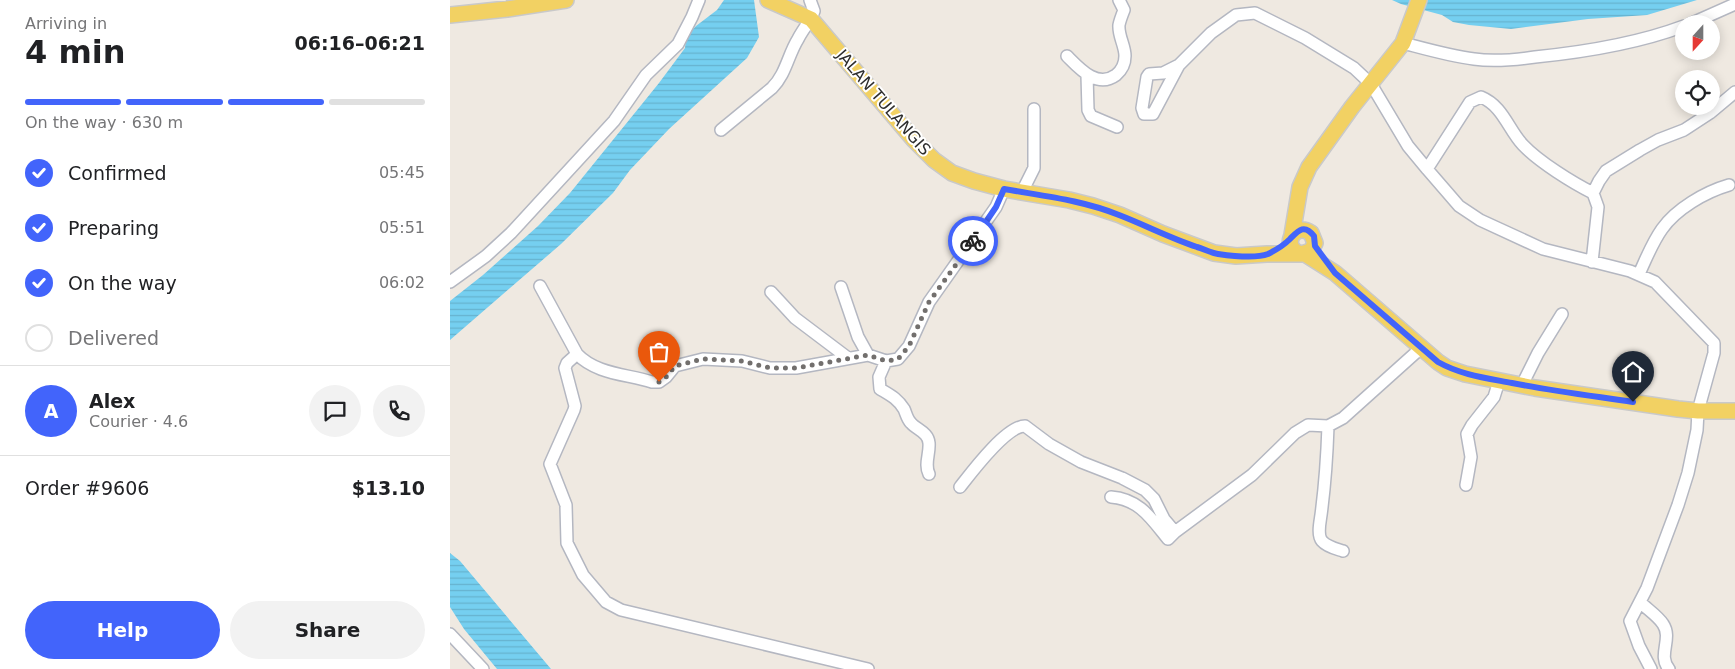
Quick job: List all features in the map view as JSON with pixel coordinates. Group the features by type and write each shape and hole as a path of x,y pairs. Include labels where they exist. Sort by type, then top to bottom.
{"main road":[{"path":"450,15 507,4 566,0"},
{"name":"JALAN TULANGIS","path":"768,0 811,19 914,140 934,160 952,172 974,181 1004,189 1070,200 1093,206 1214,253 1236,256 1307,252"},
{"path":"1420,0 1403,42 1309,167 1300,187 1290,243 1294,250 1307,252 1335,273 1421,348 1447,368 1499,381 1678,410 1735,411"},
{"path":"1300,187 1308,230 1314,236 1307,252"},
{"path":"1292,237 1299,230 1308,230"},
{"name":"JALAN TULANGIS","path":"1267,254 1292,237"}],"street":[{"path":"450,282 486,256 511,233 614,121 646,75 678,44 699,0"},
{"path":"722,130 776,84 783,74 797,39 811,19 814,11 810,0"},
{"path":"1067,56 1087,75 1098,80 1112,78 1120,72 1124,65 1125,54 1119,24 1124,10 1119,0"},
{"path":"1710,15 1735,4"},
{"path":"1166,77 1224,22 1236,14 1255,13 1334,55 1354,68 1371,84 1408,146 1459,206 1480,220 1543,249 1639,274 1655,282 1714,344 1714,353 1698,411 1697,430 1688,473 1678,506 1640,602 1630,621 1639,646 1651,669"},
{"path":"1403,42 1474,60 1502,61 1577,52 1653,38 1675,29"},
{"path":"1087,75 1088,110 1091,116 1116,127"},
{"path":"1592,262 1598,207 1594,193 1599,181 1606,172 1658,140 1684,130 1710,113 1735,92"},
{"path":"1426,169 1470,102 1475,98 1481,97 1487,99 1502,112 1523,146 1573,182 1594,193"},
{"path":"1022,192 1034,168 1034,109"},
{"path":"1639,274 1662,229 1673,217 1718,188 1729,185"},
{"path":"540,286 577,354 591,366 652,382 659,382 675,366 695,360 742,361 770,368 796,368 868,355 886,361 898,359 909,346 929,302 996,207 1004,189"},
{"path":"841,287 858,337 868,355"},
{"path":"771,292 795,318 848,358"},
{"path":"1522,385 1538,353 1562,314"},
{"path":"1111,497 1124,498 1134,503 1146,513 1168,539 1252,475 1295,433 1308,426 1328,426 1342,418 1421,348"},
{"path":"577,354 567,363 565,368 574,410 550,464 566,505 568,543 583,575 606,602 621,610 868,669"},
{"path":"886,361 879,376 880,389 892,395 905,411 911,423 928,437 927,466 929,474"},
{"path":"1466,485 1471,457 1467,434 1494,397 1499,381"},
{"path":"960,487 984,455 1016,428 1025,426 1049,444 1081,462 1122,478 1145,490 1154,499 1164,518 1175,532"},
{"path":"1328,426 1327,471 1320,536 1327,545 1343,551"},
{"path":"1640,602 1663,624 1667,633 1663,656 1669,669"},
{"path":"450,634 483,669"}],"water":[{"path":"724,0 754,0 759,37 747,58 669,129 630,170 613,193 561,244 450,340 450,301 483,275 538,226 570,193 659,83 685,48 686,37 696,26 717,10"},
{"path":"1392,0 1697,0 1647,15 1588,19 1511,29 1453,22 1442,15"},
{"path":"450,553 460,561 551,669 497,669 464,629 450,607"}],"way so far":[{"path":"659,382 675,366 703,359 742,361 770,368 796,368 868,355 886,361 898,359 909,346 929,302 973,241"}],"route":[{"path":"973,241 996,207 1004,189 1070,200 1093,206 1120,215 1190,245 1214,253 1236,256 1267,254 1291,239 1295,232 1308,230 1314,236 1315,246 1335,273 1368,303 1447,368 1465,374 1535,388 1633,402"}]}
